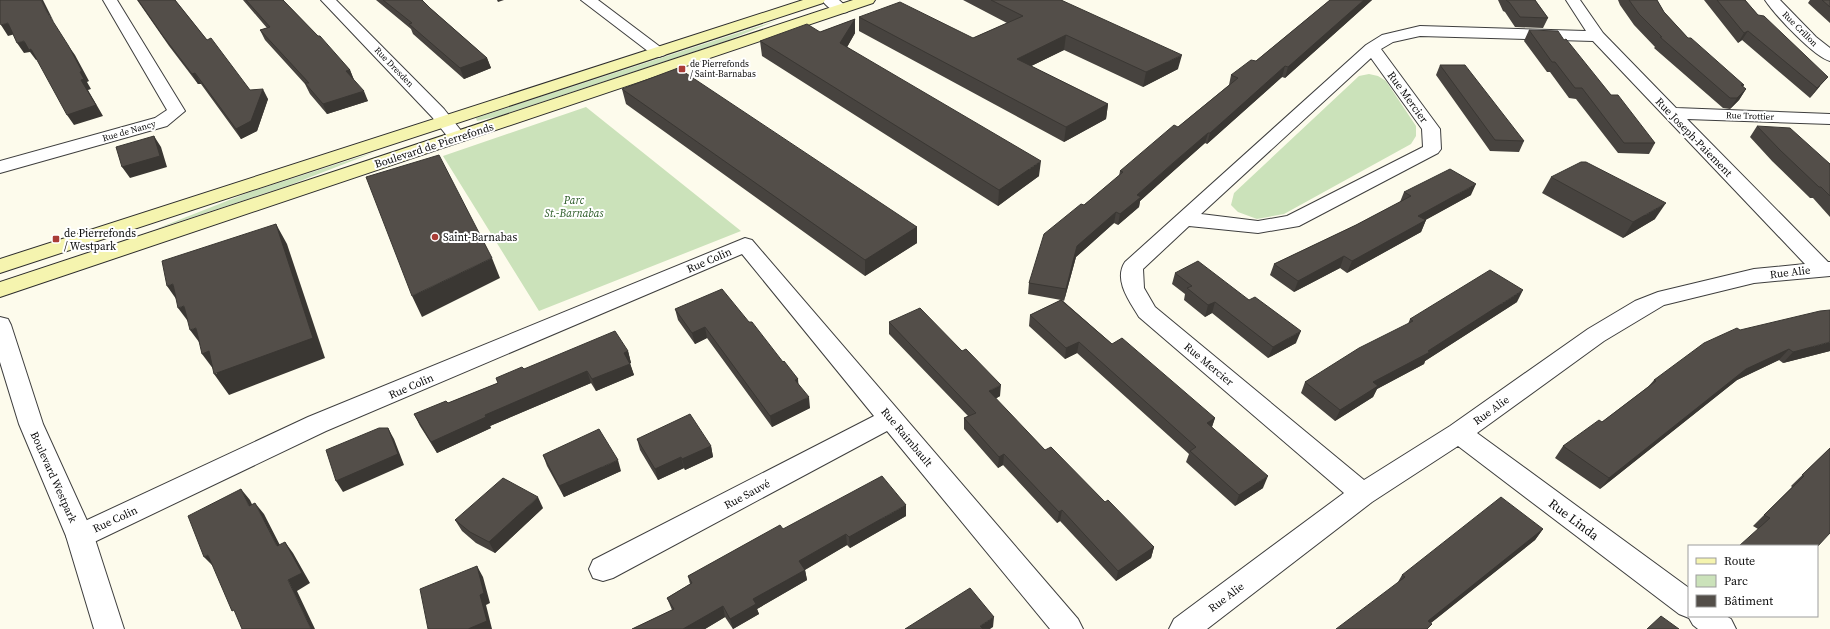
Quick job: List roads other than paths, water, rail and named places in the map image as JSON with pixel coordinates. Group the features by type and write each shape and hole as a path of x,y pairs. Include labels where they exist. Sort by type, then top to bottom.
{"main road":[{"name":"Boulevard de Pierrefonds","path":"0,266 818,0"},
{"name":"Boulevard de Pierrefonds","path":"0,290 868,0"}],"street":[{"name":"Rue de Nancy","path":"0,167 161,122 176,111 110,0"},
{"name":"Rue Dresden","path":"328,0 445,121 457,137"},
{"path":"588,0 659,52"},
{"path":"829,0 842,9"},
{"name":"Rue Joseph-Paiement","path":"1573,0 1597,36 1826,269"},
{"name":"Rue Crillon","path":"1772,0 1810,40 1830,56"},
{"name":"Rue Mercier","path":"1363,494 1146,312 1133,288 1132,267 1372,48 1388,38 1420,31 1451,30 1597,36"},
{"name":"Rue Mercier","path":"1186,219 1258,227 1292,222 1432,149 1431,129 1372,48"},
{"name":"Rue Trottier","path":"1671,112 1830,119"},
{"name":"Rue Raimbault","path":"745,245 1068,629"},
{"name":"Rue Colin","path":"80,536 317,424 745,245"},
{"name":"Rue Alie","path":"1184,629 1363,494 1459,433 1596,335 1643,306 1658,299 1754,276 1826,269"},
{"name":"Boulevard Westpark","path":"0,325 31,424 80,536 109,629"},
{"name":"Rue Sauvé","path":"603,569 891,418"},
{"name":"Rue Linda","path":"1459,433 1688,604"},
{"path":"1704,617 1721,629"}],"place":[{"name":"de Pierrefonds / Saint-Barnabas","path":"682,69"},
{"name":"Saint-Barnabas","path":"435,237"},
{"name":"de Pierrefonds / Westpark","path":"56,239"}],"park label":[{"name":"Parc St.-Barnabas","path":"574,206"}]}
